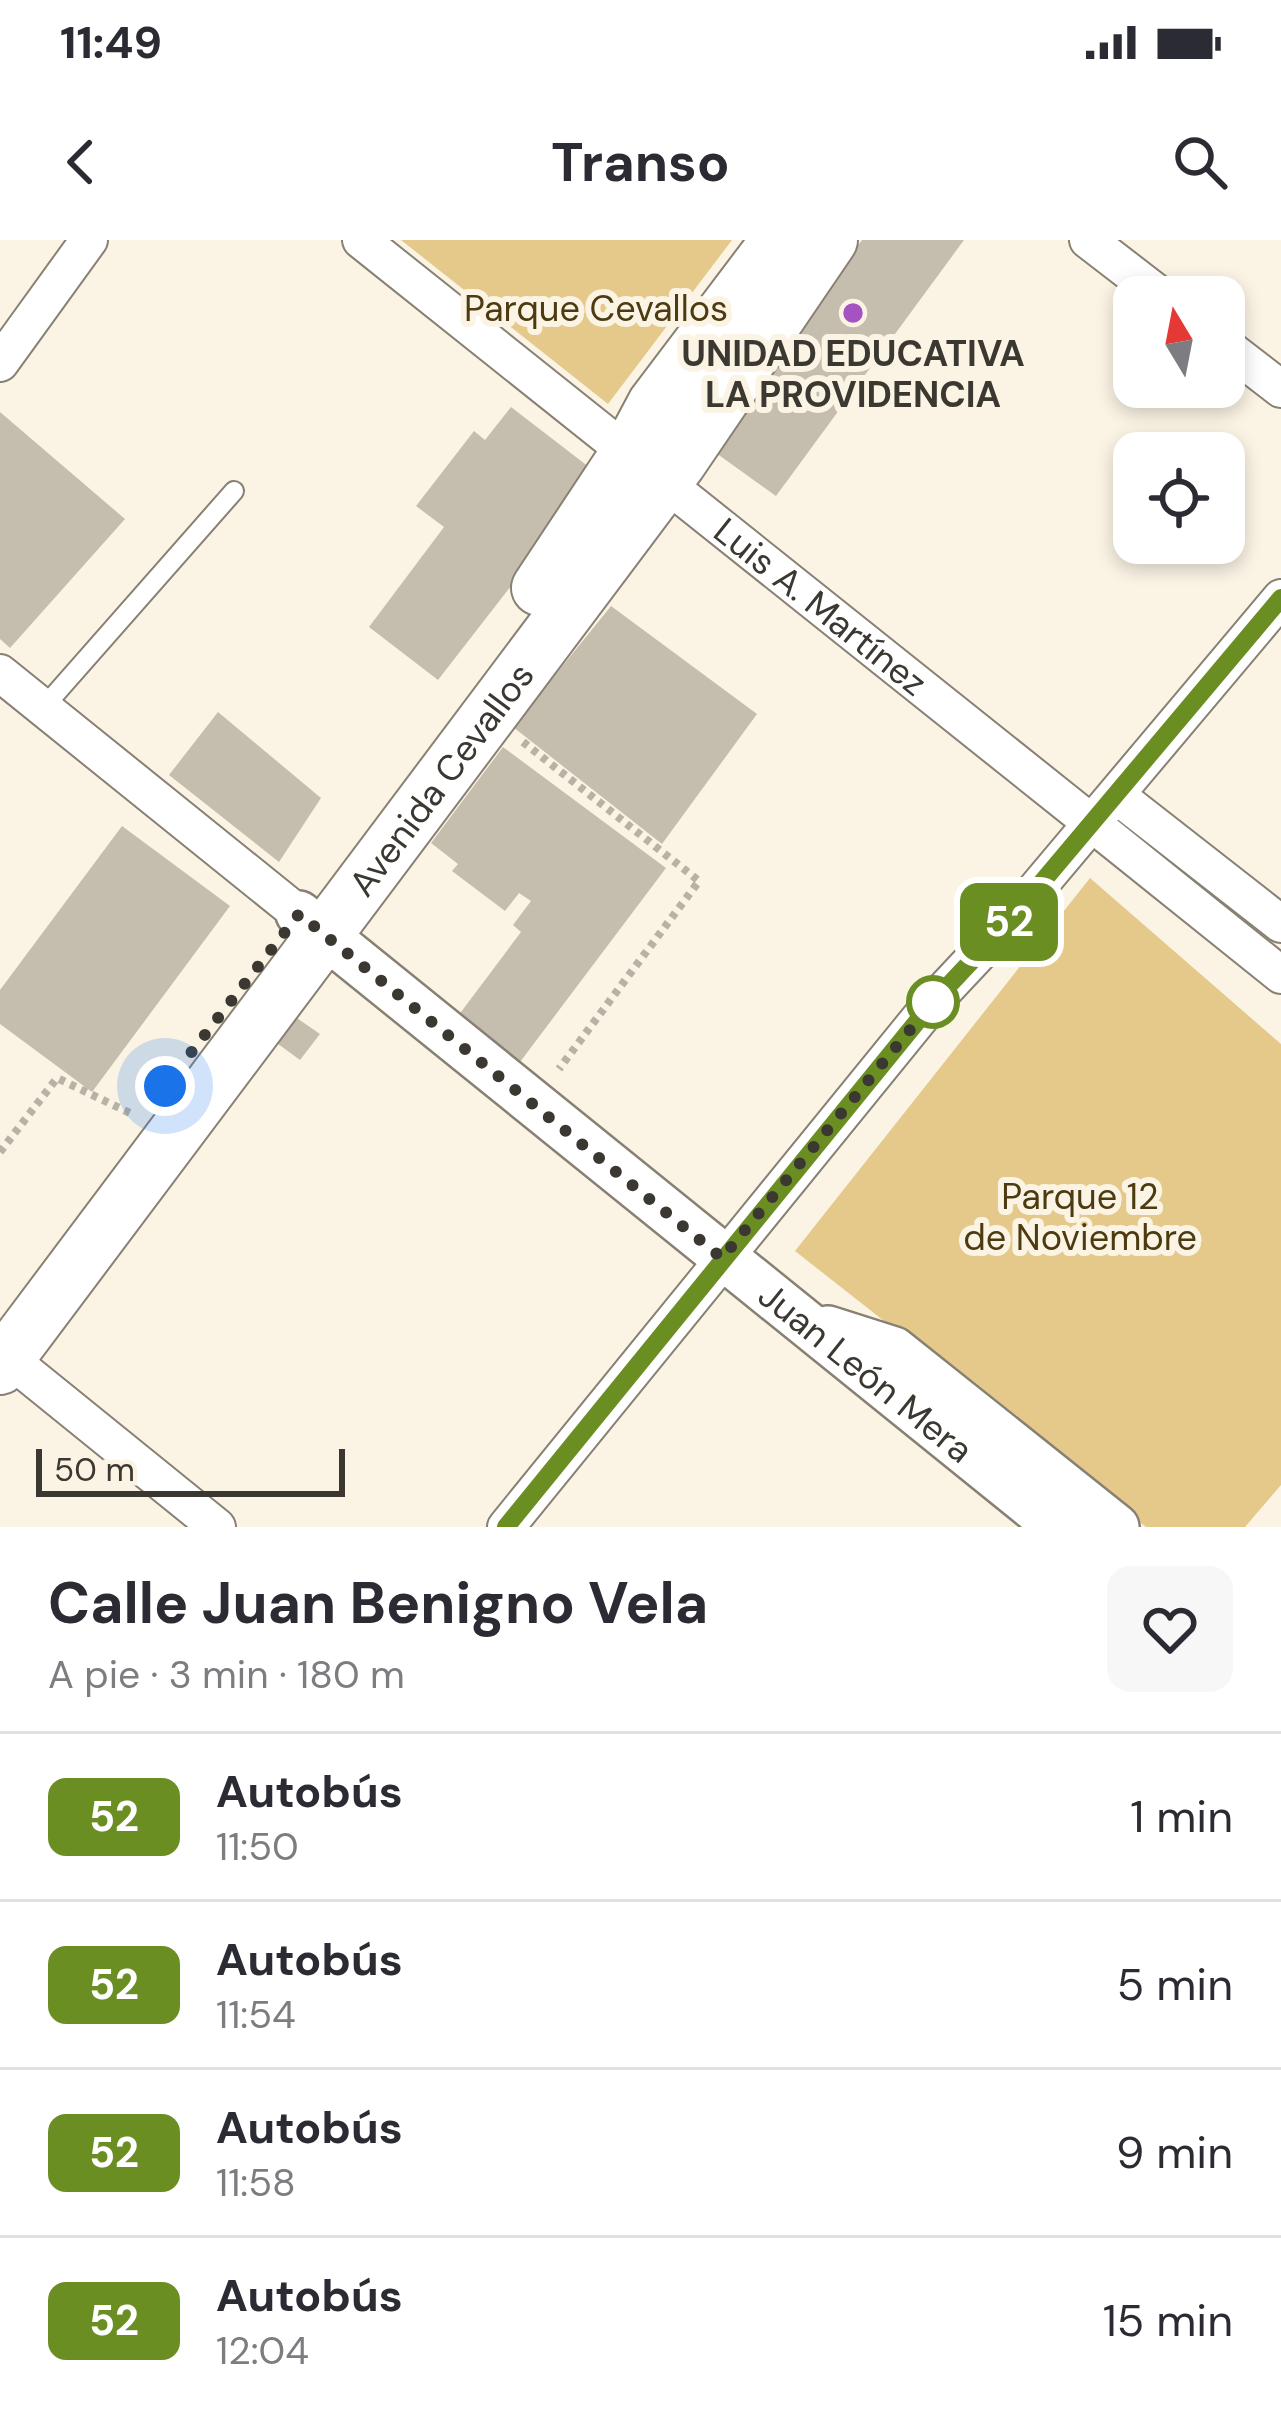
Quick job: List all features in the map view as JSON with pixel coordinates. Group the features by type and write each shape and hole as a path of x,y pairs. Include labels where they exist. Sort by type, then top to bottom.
{"main road":[{"name":"Avenida Cevallos","path":"2,1346 140,1118 311,924 487,713 647,464 655,404 779,240"},
{"name":"Avenida Cevallos","path":"2,1346 311,924 473,686 830,240"}],"street":[{"path":"0,363 89,240"},
{"name":"Luis A. Martínez","path":"361,240 647,464 1281,976"},
{"path":"1088,240 1135,276"},
{"path":"1245,361 1281,389"},
{"path":"506,1527 933,1002 1117,795 1281,598"},
{"name":"Juan León Mera","path":"0,673 1058,1527"},
{"path":"1117,795 1281,924"},
{"path":"802,1322 894,1350 1116,1527"},
{"path":"2,1346 217,1527"}],"lane":[{"path":"43,709 234,491"}],"path":[{"path":"487,713 699,880 533,1104"},
{"path":"0,1152 57,1078 140,1118"}],"green space":[{"name":"Parque Cevallos","path":"401,240 732,240 608,404"},
{"name":"Parque 12 de Noviembre","path":"1090,878 1281,1044 1281,1485 1245,1527 1146,1527 795,1251"}],"building":[{"path":"862,240 964,240 776,496 709,448"},
{"path":"511,407 598,474 438,680 369,627 444,527 416,506 474,431 485,440"},
{"path":"0,412 125,519 10,648 0,639"},
{"path":"611,606 757,714 662,844 513,727"},
{"path":"218,712 321,798 279,862 169,775"},
{"path":"503,747 666,868 517,1066 455,1020 521,932 513,925 531,901 519,893 505,911 452,871 458,864 431,843"},
{"path":"122,826 230,906 92,1092 0,1024 0,990"},
{"path":"278,1005 320,1034 300,1060 259,1030"}],"bus line":[{"name":"52","path":"506,1527 933,1002 1011,919 1281,598"}],"place":[{"name":"UNIDAD EDUCATIVA LA PROVIDENCIA","path":"853,313"}],"route":[{"path":"165,1086 299,914 722,1258 933,1002"}]}
